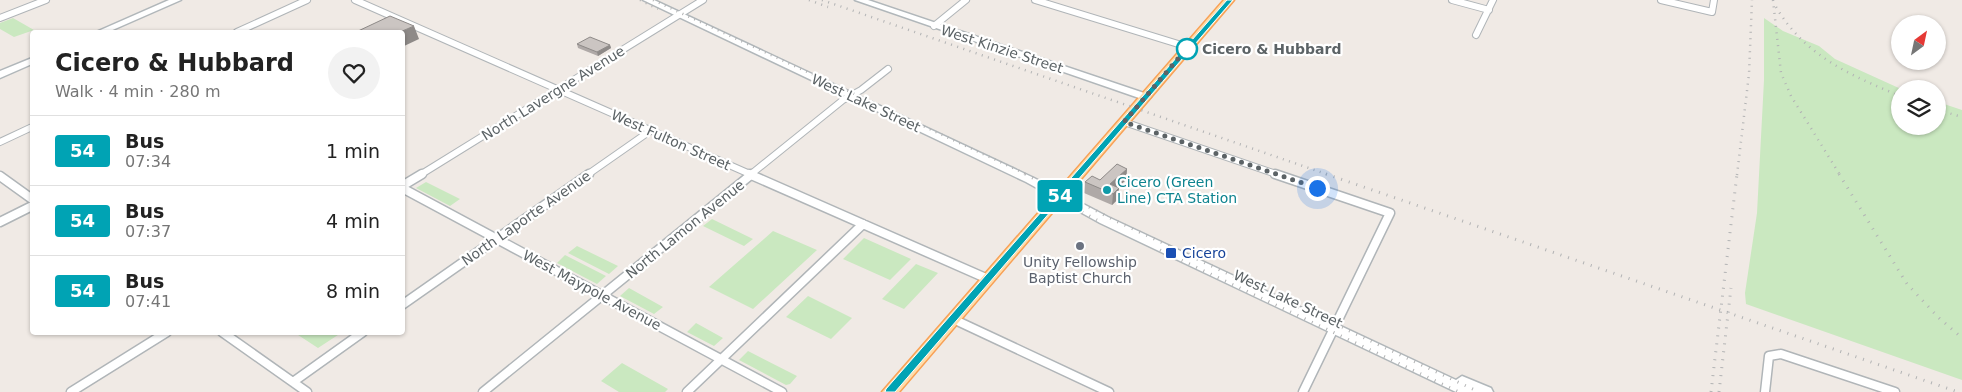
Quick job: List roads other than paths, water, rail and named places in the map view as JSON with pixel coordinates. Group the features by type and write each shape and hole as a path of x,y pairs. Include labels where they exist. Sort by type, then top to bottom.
{"main road":[{"path":"110,30 177,0"},
{"path":"679,15 646,0 646,6 711,24 711,30"},
{"name":"West Kinzie Street","path":"858,0 1146,97"},
{"path":"890,392 1229,0"},
{"name":"West Lake Street","path":"679,15 1030,180 1093,207 1335,328 1454,392"},
{"path":"0,75 30,62"},
{"path":"861,90 865,103"},
{"name":"West Lake Street","path":"1062,194 1083,209 1470,392"},
{"name":"West Lake Street","path":"1335,328 1486,392"}],"street":[{"path":"0,18 46,0"},
{"path":"241,30 308,0"},
{"name":"West Fulton Street","path":"355,0 988,279"},
{"name":"North Lavergne Avenue","path":"405,185 703,0"},
{"path":"934,26 966,0"},
{"path":"1035,0 1188,47"},
{"path":"1452,0 1488,10"},
{"path":"1476,35 1493,0"},
{"path":"1661,0 1712,12 1714,0"},
{"path":"392,25 401,20"},
{"name":"North Lamon Avenue","path":"482,392 849,95 861,90 888,69"},
{"path":"1124,122 1390,213 1303,392"},
{"path":"0,142 30,128"},
{"name":"North Laporte Avenue","path":"405,303 650,131"},
{"path":"0,176 30,198"},
{"name":"West Maypole Avenue","path":"405,189 782,392"},
{"path":"0,222 30,207"},
{"path":"687,392 863,224"},
{"path":"953,319 1108,392"},
{"path":"71,392 162,335"},
{"path":"226,335 307,392"},
{"path":"293,382 359,335"},
{"path":"1765,392 1768,360 1772,354 1791,356 1895,392"}],"railway":[{"path":"640,0 658,9"},
{"path":"653,0 1028,175"},
{"path":"809,0 828,7"},
{"path":"822,0 1329,175"},
{"path":"1737,175 1749,74 1752,0"},
{"path":"1773,0 1781,73 1791,96 1840,175"},
{"path":"1776,7 1801,39 1815,51 1846,72 1891,92"},
{"path":"1946,112 1962,117"},
{"path":"1025,174 1114,220 1479,392"},
{"path":"1326,174 1721,310"},
{"path":"1721,310 1737,174"},
{"path":"1839,174 1907,284 1939,318 1962,338"},
{"path":"1047,193 1097,220"},
{"path":"1160,250 1459,392"},
{"path":"1728,313 1731,288"},
{"path":"1711,392 1721,310"},
{"path":"1721,310 1728,313"},
{"path":"1719,392 1728,313"},
{"path":"1728,313 1958,392"}],"place":[{"name":"Cicero & Hubbard","path":"1187,49"},
{"name":"Cicero (Green Line) CTA Station","path":"1107,190"},
{"name":"Unity Fellowship Baptist Church","path":"1080,246"},
{"name":"Cicero","path":"1171,253"}]}
